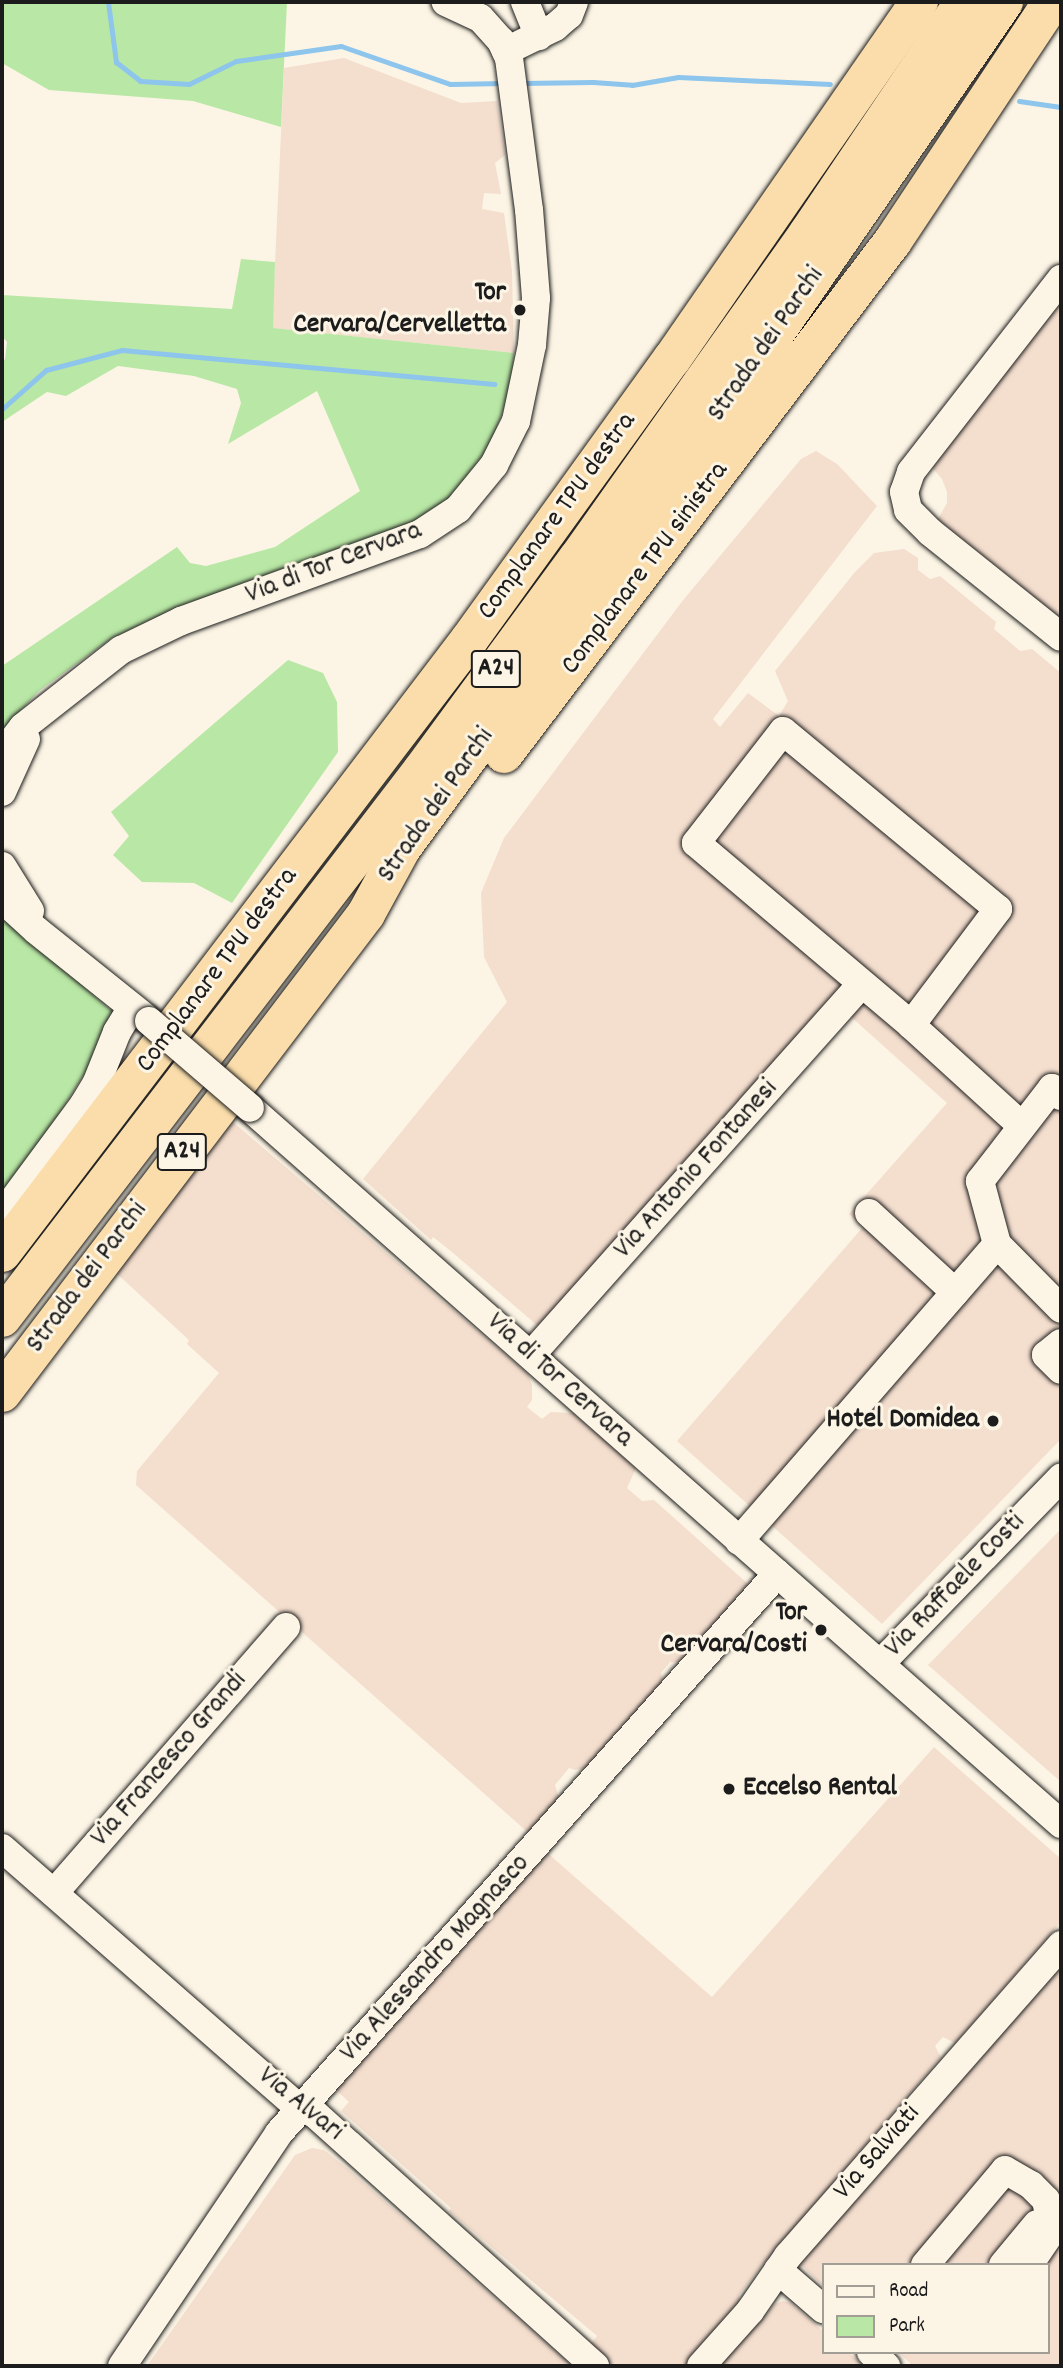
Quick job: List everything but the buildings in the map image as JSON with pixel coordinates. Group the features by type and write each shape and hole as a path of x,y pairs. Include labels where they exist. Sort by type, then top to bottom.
{"highway":[{"path":"772,216 805,143 901,2"},
{"name":"Complanare TPU destra","path":"2,1253 469,640 772,216 919,2"},
{"name":"Strada dei Parchi","path":"2,1318 422,770 578,558 823,212 964,2"},
{"name":"Strada dei Parchi","path":"2,1393 366,914 402,848 703,438 1004,2"},
{"name":"Complanare TPU sinistra","path":"366,914 421,862 892,240 1052,2"},
{"path":"892,240 939,202 1061,21"}],"street":[{"name":"Via di Tor Cervara","path":"2,754 23,727 106,660 133,644 181,621 403,542 440,523 477,488 494,465 516,421 532,345 535,273 508,55 480,18 446,2"},
{"path":"525,2 539,36"},
{"path":"508,55 569,16 574,2"},
{"path":"1061,279 911,472 904,492 908,510 930,532 1061,637"},
{"name":"Via di Tor Cervara","path":"2,792 10,767 29,734 50,706"},
{"path":"911,1025 998,909 783,731 696,843 911,1025 1022,1126"},
{"name":"Via di Tor Cervara","path":"2,866 53,942"},
{"name":"Via di Tor Cervara","path":"2,899 250,1108 1061,1824"},
{"name":"Via Antonio Fontanesi","path":"531,1355 862,984"},
{"path":"2,1215 84,1104 97,1082 117,1031 141,1014"},
{"path":"1061,1096 1052,1088 980,1181 997,1244 1061,1309"},
{"path":"869,1213 955,1292"},
{"path":"739,1541 997,1244"},
{"path":"1061,1343 1046,1355 1061,1370"},
{"name":"Via Raffaele Costi","path":"880,1664 1061,1478"},
{"name":"Via Alessandro Magnasco","path":"122,2366 279,2133 777,1574"},
{"name":"Via Francesco Grandi","path":"54,1893 286,1627"},
{"name":"Via Alvari","path":"2,1848 292,2102 315,2113 595,2366"},
{"name":"Via Salviati","path":"701,2366 750,2311 778,2270 1061,1945"},
{"path":"927,2263 1005,2170 1031,2185 1046,2200 1052,2231 1030,2263"},
{"path":"1005,2263 1048,2211"},
{"path":"778,2270 822,2308"},
{"path":"873,2354 886,2366"}],"shaded area":[{"path":"344,58 461,103 497,101 505,155 495,163 501,194 484,193 482,209 504,213 512,271 514,353 272,328 284,68"},
{"path":"1061,262 1061,619 940,523 938,519 947,503 947,492 942,479 928,463 924,440"},
{"path":"816,451 837,464 877,506 713,719 720,727 748,693 779,716 788,701 775,671 855,572 874,553 904,549 918,558 918,570 930,579 940,576 996,622 994,629 1020,651 1032,649 1061,673 1061,1439 882,1624 677,1441 863,1227 849,1214 947,1103 849,1015 839,990 538,1326 452,1252 433,1237 431,1240 363,1179 507,1002 484,957 481,893 504,838 684,599 801,459"},
{"path":"233,1122 528,1374 532,1385 532,1400 527,1407 542,1419 551,1412 573,1413 636,1468 627,1488 642,1501 654,1500 748,1584 680,1663 670,1662 661,1673 663,1680 658,1688 588,1767 575,1770 569,1768 555,1785 560,1802 532,1836 136,1485 137,1471 219,1373 187,1344 189,1340 115,1272"},
{"path":"1061,1529 1061,1782 928,1665"},
{"path":"934,1747 1061,1859 1061,1922 955,2043 943,2037 935,2046 941,2057 762,2265 739,2295 739,2308 687,2366 614,2366 590,2345 597,2336 449,2211 451,2208 341,2111 349,2102 335,2089 544,1850 712,1997"},
{"path":"1061,1966 1061,2366 913,2366 900,2354 1049,2354 1049,2263 822,2263 822,2285 798,2262"},
{"path":"312,2148 324,2150 348,2169 572,2366 147,2366 295,2155"},
{"path":"783,2301 791,2303 822,2330 822,2354 850,2354 864,2366 719,2366 775,2304"}],"green space":[{"path":"2,2 287,2 281,127 193,101 49,90 2,63"},
{"path":"241,259 275,262 273,328 514,353 511,391 489,447 450,498 397,533 184,606 112,638 39,691 2,730 2,666 177,547 190,563 206,566 275,547 360,491 317,391 228,444 241,403 237,389 194,376 118,366 66,396 47,392 2,422 2,362 5,359 7,342 2,336 2,295 232,309"},
{"path":"288,660 323,673 337,702 338,752 232,903 194,883 142,882 113,855 129,836 111,812"},
{"path":"2,916 113,1012 96,1055 29,1163 2,1199"}],"waterway":[{"path":"108,2 116,62 140,81 189,84 236,61 341,46 450,84 505,83"},
{"path":"522,83 593,82 632,85 678,77 830,84"},
{"path":"1019,101 1061,107"},
{"path":"2,409 46,370 122,350 494,384"}],"place":[{"name":"Tor Cervara/Cervelletta","path":"520,310"},
{"name":"Hotel Domidea","path":"993,1421"},
{"name":"Tor Cervara/Costi","path":"821,1630"},
{"name":"Eccelso Rental","path":"729,1789"}]}
